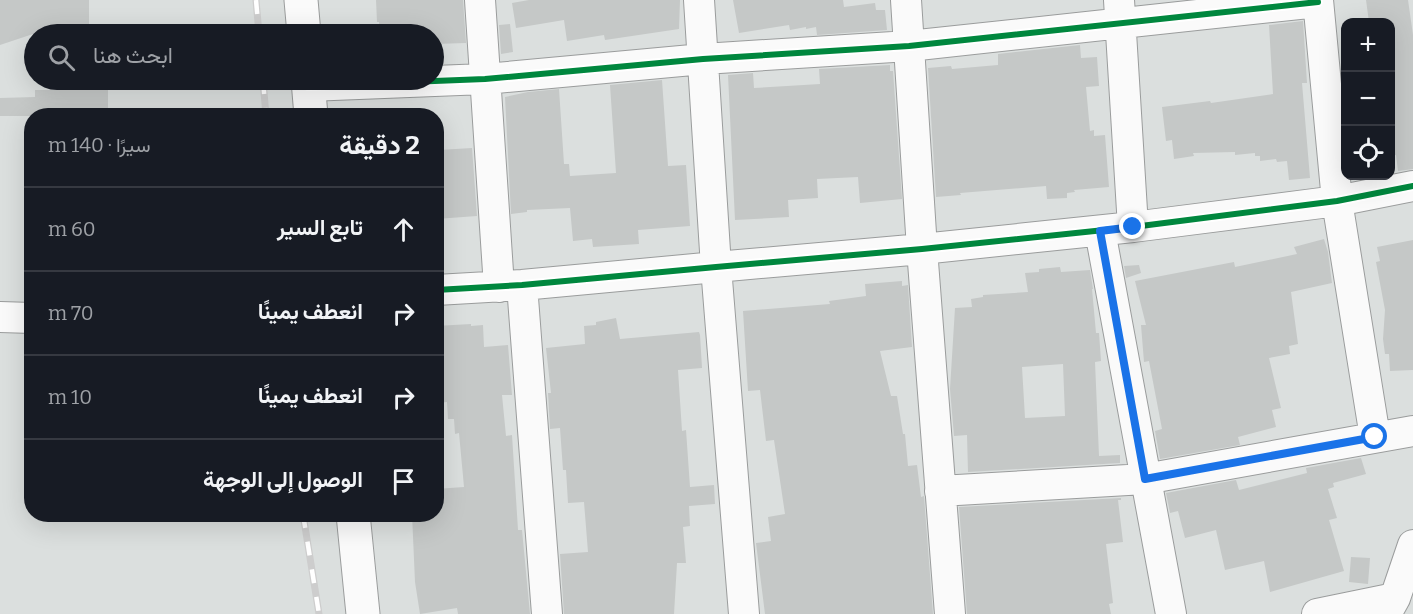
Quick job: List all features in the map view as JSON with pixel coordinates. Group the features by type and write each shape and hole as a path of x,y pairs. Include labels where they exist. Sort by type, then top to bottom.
{"street":[{"path":"302,0 303,24"},
{"path":"480,0 485,79 547,614"},
{"path":"699,0 716,267 744,614"},
{"path":"906,0 922,249 950,614"},
{"path":"444,82 703,59 909,46 1120,12 1318,1 1337,201 1375,437"},
{"path":"1120,12 1133,227"},
{"path":"309,94 356,90"},
{"path":"444,290 510,286 1100,231 1337,201 1413,186"},
{"path":"1100,231 1171,614"},
{"path":"0,317 24,318"},
{"path":"940,491 1145,479 1413,431"},
{"path":"354,522 363,614"},
{"path":"1317,614 1391,606 1413,545"}],"building":[{"path":"0,0 89,0 89,24 24,24 24,37 0,45"},
{"path":"376,0 463,0 466,43 444,44 444,24 379,24 377,22"},
{"path":"529,0 680,0 679,29 605,40 604,35 567,41 564,20 516,28 512,3"},
{"path":"733,0 843,0 844,7 875,3 876,10 885,10 887,30 817,35 816,27 790,30 789,25 739,33"},
{"path":"1366,0 1408,0 1413,35 1413,169 1398,171 1395,155 1395,18 1368,18"},
{"path":"1303,21 1307,83 1302,83 1310,178 1289,180 1287,161 1277,162 1276,159 1260,161 1260,156 1255,156 1255,153 1235,155 1235,152 1193,153 1194,156 1174,159 1172,140 1166,141 1162,107 1273,94 1269,25"},
{"path":"510,24 513,52 501,54 499,25"},
{"path":"1080,45 1081,58 1097,57 1099,86 1086,87 1090,131 1094,130 1094,136 1105,135 1109,187 1074,190 1075,192 1067,193 1067,198 1047,199 1046,186 936,197 928,68 951,66 952,69 998,65 998,54"},
{"path":"890,65 890,71 893,71 902,199 860,203 858,177 817,179 818,198 788,200 789,217 735,220 728,75 753,73 754,88 820,84 819,69"},
{"path":"662,80 668,166 686,165 690,226 638,230 639,244 593,247 592,239 573,241 570,208 527,210 527,212 511,214 505,97 559,89 564,164 569,164 570,176 616,173 610,85"},
{"path":"35,90 108,90 108,108 24,108 24,116 0,116 0,98 35,97"},
{"path":"472,148 477,216 444,218 444,150"},
{"path":"1324,239 1332,283 1291,292 1298,344 1289,346 1290,354 1269,358 1281,408 1272,410 1276,427 1238,437 1240,445 1160,459 1155,431 1162,429 1149,361 1144,362 1141,325 1146,325 1135,281 1234,262 1235,267 1297,254 1294,247"},
{"path":"1413,240 1413,370 1390,371 1389,354 1385,354 1383,339 1385,310 1376,262 1380,261 1377,247"},
{"path":"1139,265 1141,273 1126,278 1124,266"},
{"path":"1060,267 1061,272 1090,270 1101,361 1095,362 1099,456 1120,455 1120,463 968,472 967,435 954,436 950,389 955,308 972,307 971,299 983,297 983,295 1028,292 1025,273 1039,272 1039,269","holes":["1063,364 1065,416 1025,418 1022,367"]},
{"path":"902,281 902,286 908,285 912,347 880,351 891,396 897,396 903,434 905,434 908,466 917,465 921,497 924,496 933,614 765,614 756,543 771,541 768,517 785,514 774,440 766,441 760,390 748,391 743,311 830,304 829,301 866,296 865,284"},
{"path":"616,318 620,339 699,332 700,335 702,368 678,370 682,431 686,430 690,487 714,485 715,504 689,506 690,526 683,527 686,563 677,563 674,614 564,614 560,554 588,552 584,502 568,503 560,428 550,429 548,393 551,393 546,348 585,344 584,326 596,325 596,322"},
{"path":"483,325 484,347 508,345 512,395 502,395 506,436 512,435 518,530 522,530 530,614 458,614 457,608 420,614 415,582 412,522 444,522 444,488 464,487 459,433 455,434 454,419 448,419 447,402 444,402 444,326"},
{"path":"1361,458 1366,474 1333,483 1334,487 1328,489 1337,518 1329,520 1344,571 1270,592 1264,561 1225,570 1216,530 1185,538 1178,511 1170,513 1166,493 1236,480 1239,490 1307,473 1306,468"},
{"path":"1121,498 1118,500 1123,542 1106,544 1113,603 1109,604 1111,614 967,614 959,507"},
{"path":"1351,557 1370,558 1368,584 1349,582"}],"railway":[{"path":"256,0 258,24"},
{"path":"264,90 265,108"},
{"path":"304,522 319,614"}],"cycle path":[{"path":"444,81 703,59 909,46 1318,2"},
{"path":"444,290 522,285 922,249 1133,227 1337,201 1413,186"}],"route":[{"path":"1133,227 1100,231 1145,479 1375,437"}]}
